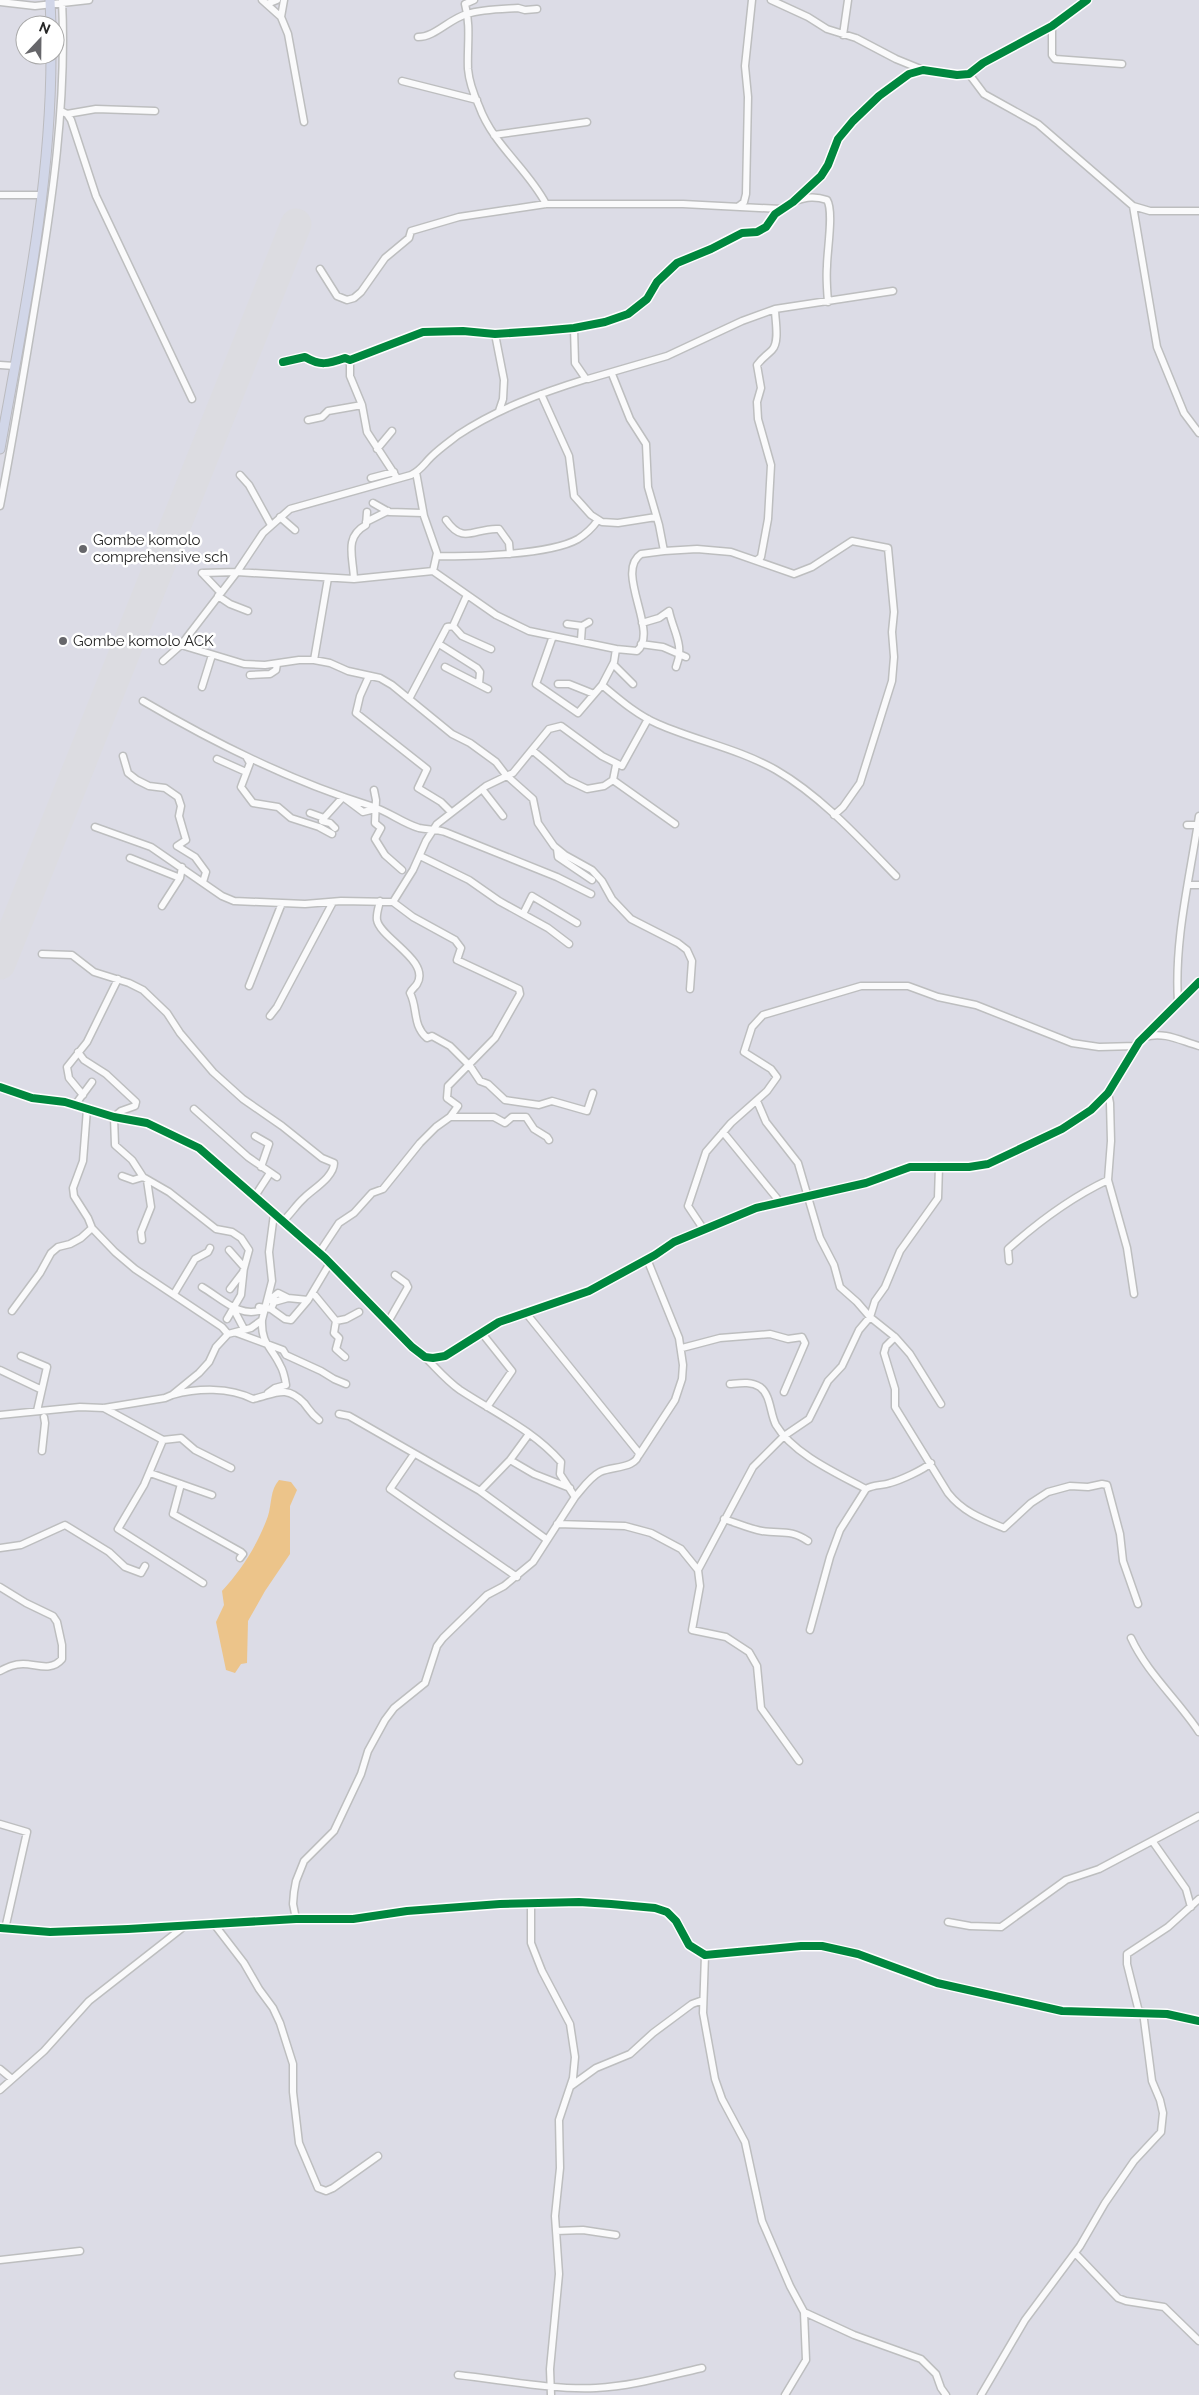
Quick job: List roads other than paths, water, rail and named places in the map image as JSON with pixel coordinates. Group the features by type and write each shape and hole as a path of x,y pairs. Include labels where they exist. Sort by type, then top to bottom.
{"highway":[{"path":"50,2 51,15"},
{"path":"0,449 15,366 41,195 51,65"}],"street":[{"path":"0,2 36,6 50,2 89,0"},
{"path":"264,2 277,0"},
{"path":"284,0 281,17 291,47 304,122"},
{"path":"474,0 465,4 470,42 468,71 477,100 494,134 514,163 537,186 546,204"},
{"path":"739,206 744,202 746,194 748,97 745,66 752,0"},
{"path":"771,0 843,35 856,38 896,59 923,70 957,75 969,74 982,63 1052,26 1087,0"},
{"path":"843,35 848,0"},
{"path":"0,506 44,251 64,112 62,2"},
{"path":"264,2 281,17"},
{"path":"418,37 428,37 441,26 467,14 518,8 525,10 537,9"},
{"path":"1052,26 1052,55 1055,59 1122,64"},
{"path":"793,202 826,170 838,139 853,121 879,96 909,74 923,70"},
{"path":"969,74 984,94 1038,124 1133,206 1150,211 1199,211"},
{"path":"402,81 477,100"},
{"path":"64,112 88,109 155,111"},
{"path":"64,112 96,196 192,399"},
{"path":"494,134 587,122"},
{"path":"0,195 41,195"},
{"path":"283,362 304,357 316,363 327,365 345,358 350,360 423,332 496,334 574,328 605,322 628,314 647,300 657,282 677,263 712,249 742,233 762,230 781,209 806,197 824,199 829,203 831,217 827,266 828,302"},
{"path":"320,269 337,296 342,299 351,299 358,295 388,254 409,238 411,231 459,217 546,204 739,206 781,209"},
{"path":"1133,206 1157,347 1184,413 1199,433"},
{"path":"371,478 416,472 422,469 430,458 444,445 499,411 586,379 612,374 667,356 742,321 775,309 893,291"},
{"path":"757,560 761,557 768,519 770,465 758,419 757,402 761,388 757,365 762,357 774,349 776,343 775,309"},
{"path":"574,328 575,363 586,379"},
{"path":"496,334 504,380 499,411"},
{"path":"350,360 350,376 362,405 367,432 396,475"},
{"path":"0,365 15,366"},
{"path":"612,374 630,419 646,444 648,487 664,551"},
{"path":"541,394 569,456 574,496 598,520 618,523 656,517"},
{"path":"308,420 322,417 328,412 362,405"},
{"path":"377,449 392,431"},
{"path":"416,472 423,513 437,556 433,571"},
{"path":"163,661 181,645 236,572 263,532 290,509 396,475"},
{"path":"240,476 249,485 271,525"},
{"path":"373,503 388,512"},
{"path":"366,522 367,512"},
{"path":"354,578 352,537 366,522 388,512 423,513"},
{"path":"280,517 294,530"},
{"path":"446,520 453,530 467,535 490,528 499,529 509,543 510,554"},
{"path":"437,556 510,554 535,550 577,540 598,520"},
{"path":"248,611 230,604 202,573 236,572 354,578 433,571 496,615 529,631 581,640 616,649 637,651 642,644 642,623 632,577 632,564 641,554 664,551 721,550 739,553 794,574 812,567 852,541 888,548 894,612 892,681 860,783 843,807 834,815"},
{"path":"314,660 328,578"},
{"path":"453,626 466,595"},
{"path":"642,623 659,618 669,611 672,625 679,637 676,667"},
{"path":"567,624 582,626 589,622"},
{"path":"409,700 447,627 453,626"},
{"path":"453,626 462,636 491,648"},
{"path":"581,640 582,626"},
{"path":"553,636 536,684 578,713 602,685 613,664 616,649"},
{"path":"438,644 476,668 480,672 479,684"},
{"path":"642,644 663,647 686,657"},
{"path":"181,645 212,656 244,664 265,665 314,660 384,680 452,734 478,748 496,762 506,776 532,799 538,824 557,849 592,870 602,881 612,899 631,919 688,950 692,961 690,989"},
{"path":"202,687 212,656"},
{"path":"250,675 270,674 276,670 277,664"},
{"path":"613,664 633,684"},
{"path":"445,667 488,689"},
{"path":"369,676 360,696 356,713 427,769 418,788 441,802 451,812"},
{"path":"558,684 568,684 594,694"},
{"path":"602,685 636,713 648,719 763,763 786,777 834,815 896,876"},
{"path":"144,701 186,726 245,756 343,797 375,808 419,828 434,829 550,874 591,894"},
{"path":"393,902 434,829 451,812 482,789 513,773 549,730 561,726 616,765 622,766 648,719"},
{"path":"532,750 568,780 587,789 604,786 613,780 616,765"},
{"path":"123,756 128,773 149,786 165,788 178,796 181,806 179,816 186,840 177,846 195,858 206,872 203,882"},
{"path":"245,756 250,762 242,787 253,803 278,807 291,818 330,823 333,831"},
{"path":"217,759 246,772"},
{"path":"613,780 675,824"},
{"path":"482,789 503,816"},
{"path":"374,790 374,823 381,828 375,839 385,855 402,870"},
{"path":"322,822 343,797"},
{"path":"310,813 322,822"},
{"path":"1178,1002 1177,962 1199,816"},
{"path":"1187,825 1197,825"},
{"path":"95,826 151,847 222,896 234,901 305,904 393,902 413,917 455,940 461,948 457,960 519,989 520,994 495,1038 470,1066 448,1086 447,1098 458,1106 450,1117 436,1127 420,1143 383,1189 372,1192 354,1214 339,1223 319,1254"},
{"path":"557,849 558,857 592,880"},
{"path":"420,856 469,880 522,914 548,928 569,944"},
{"path":"130,858 180,878"},
{"path":"162,906 180,878 182,867"},
{"path":"1188,885 1199,885"},
{"path":"522,914 532,896 577,923"},
{"path":"380,901 377,920 380,927 410,956 419,977 417,985 410,993 413,999 414,1015 420,1032 427,1038 432,1036 450,1046 470,1066 480,1081 488,1084 505,1100 539,1105 552,1101 587,1111 593,1093"},
{"path":"270,1016 277,1008 333,902"},
{"path":"249,986 282,903"},
{"path":"42,954 72,955 94,972 136,986 167,1013 199,1057 243,1099 282,1126 322,1158 335,1164 326,1178 283,1221"},
{"path":"83,1095 74,1087 67,1067 87,1042 118,979"},
{"path":"425,1357 444,1356 481,1332 506,1319 589,1291 674,1242 743,1212 866,1183 910,1167 969,1167 988,1164 1062,1129 1091,1110 1108,1093 1136,1046 1199,982"},
{"path":"704,1230 688,1206 688,1202 706,1152 723,1132 772,1087 777,1077 771,1069 744,1052 751,1030 759,1018 792,1006 861,986 893,985 916,987 938,997 976,1006 1072,1043 1099,1047 1136,1046"},
{"path":"1144,1037 1153,1035 1166,1036 1199,1046"},
{"path":"78,1052 84,1060 106,1074 136,1102 134,1106 121,1111 114,1117"},
{"path":"76,1105 92,1082"},
{"path":"0,1087 32,1098 50,1099 114,1117 148,1123 192,1143 224,1168 330,1263 453,1384 549,1447 562,1462 560,1474 575,1497"},
{"path":"1108,1093 1111,1141 1108,1180 1127,1248 1134,1294"},
{"path":"757,1101 766,1122 798,1163 820,1238 834,1265 840,1287 908,1351 941,1404"},
{"path":"87,1109 87,1131 82,1161 73,1188 74,1196 92,1228 124,1260 147,1278 222,1327 228,1334"},
{"path":"194,1109 261,1167 277,1177"},
{"path":"114,1117 116,1145 132,1160 145,1179 151,1207 141,1232 142,1240"},
{"path":"450,1117 494,1117 505,1123 512,1117 526,1117 534,1129 549,1140"},
{"path":"723,1132 780,1202"},
{"path":"255,1136 269,1144 261,1167"},
{"path":"799,1761 761,1708 757,1666 749,1652 726,1637 692,1630 698,1604 698,1570 753,1467 784,1436 812,1416 823,1390 834,1372 842,1366 859,1330 870,1317 875,1301 885,1287 900,1251 938,1198 938,1166"},
{"path":"255,1196 270,1173"},
{"path":"122,1176 133,1180 145,1179 169,1192 216,1229 232,1232 241,1238 249,1250 243,1272 230,1289"},
{"path":"1009,1261 1008,1250 1019,1240 1083,1194 1108,1180"},
{"path":"263,1397 275,1388 286,1385 280,1364 265,1344 262,1330 264,1308 268,1301 272,1282 269,1252 274,1214"},
{"path":"12,1312 40,1273 50,1253 58,1247 70,1244 81,1238 92,1228"},
{"path":"174,1294 195,1258 208,1252 210,1248"},
{"path":"228,1319 241,1295 244,1267 229,1250"},
{"path":"296,1919 293,1898 299,1870 308,1856 334,1831 361,1774 368,1751 387,1716 425,1683 437,1646 487,1595 517,1577 533,1562 546,1539 575,1497 597,1473 629,1465 639,1455 679,1392 683,1365 682,1348 647,1259"},
{"path":"264,1308 284,1319 291,1320 313,1293 330,1263"},
{"path":"388,1322 408,1287 406,1282 395,1275"},
{"path":"202,1287 233,1308 255,1313 274,1302 288,1298"},
{"path":"268,1301 278,1293 288,1298 308,1300"},
{"path":"313,1293 336,1321 334,1333 339,1338 336,1349 345,1357"},
{"path":"233,1308 244,1329"},
{"path":"336,1321 346,1319 359,1312"},
{"path":"526,1313 639,1455"},
{"path":"172,1395 199,1373 209,1362 216,1347 228,1334 251,1328 262,1320"},
{"path":"481,1332 512,1371 487,1407"},
{"path":"237,1333 283,1350 286,1355 321,1371 334,1380 346,1384"},
{"path":"682,1348 720,1338 770,1334 788,1338 802,1337 804,1343 784,1392"},
{"path":"895,1337 886,1346 884,1353 895,1389 895,1407 945,1489 959,1506 974,1516 1004,1528 1031,1503 1048,1492 1070,1486 1107,1485 1120,1534 1123,1561 1138,1604"},
{"path":"21,1356 46,1367 40,1390 41,1412 45,1422 42,1452"},
{"path":"0,1370 40,1390"},
{"path":"730,1384 750,1383 761,1388 770,1405 776,1424 784,1436 802,1452 866,1489"},
{"path":"0,1414 104,1408 172,1395 212,1390 230,1391 253,1399 283,1390 290,1392 306,1405 308,1411 319,1420"},
{"path":"104,1408 163,1440 181,1438 195,1450 232,1468"},
{"path":"339,1414 349,1416 480,1491 546,1539"},
{"path":"480,1491 510,1460 529,1434"},
{"path":"163,1440 150,1473 118,1528 202,1582"},
{"path":"414,1454 390,1489 517,1577"},
{"path":"510,1460 534,1474 571,1489"},
{"path":"810,1630 830,1557 840,1530 866,1489 872,1485 889,1484 924,1469 931,1464"},
{"path":"150,1473 212,1495"},
{"path":"181,1484 174,1514 241,1552 243,1554 240,1558"},
{"path":"724,1519 759,1530 786,1531 798,1534 808,1541"},
{"path":"557,1524 625,1526 644,1530 680,1550 698,1570"},
{"path":"0,1548 21,1545 65,1525 109,1552 126,1567 141,1573 145,1566"},
{"path":"0,1587 26,1604 53,1616 57,1622 63,1653 62,1659 48,1667 17,1665 0,1671"},
{"path":"1131,1638 1146,1666 1184,1710 1199,1732"},
{"path":"948,1922 970,1926 1001,1927 1066,1880 1099,1869 1199,1816"},
{"path":"0,1824 27,1832 3,1929 58,1932 296,1919 353,1919 429,1909 579,1902 661,1910 676,1921 689,1945 705,1955 801,1946 822,1946 858,1954 937,1983 1062,2011 1083,2013 1141,2012 1175,2015 1199,2021"},
{"path":"1153,1842 1186,1889 1191,1906"},
{"path":"981,2395 1014,2336 1048,2286 1075,2253 1134,2160 1156,2139 1163,2127 1162,2106 1152,2082 1141,2012 1127,1964 1127,1954 1168,1928 1199,1899"},
{"path":"530,1903 531,1943 542,1971 566,2014 572,2032 575,2066 559,2120 560,2168 555,2207 559,2274 549,2386 550,2395"},
{"path":"214,1924 244,1963 258,1989 273,2008 280,2022 292,2060 298,2143 318,2188 326,2191 333,2188 378,2156"},
{"path":"0,2090 44,2052 89,2001 186,1925"},
{"path":"705,1955 703,2000 705,2028 718,2088 745,2142 762,2221 790,2286 804,2312 806,2360 785,2395"},
{"path":"570,2087 596,2068 630,2054 653,2033 692,2004 703,2000"},
{"path":"0,2070 12,2078"},
{"path":"556,2231 583,2230 616,2236"},
{"path":"0,2260 80,2251"},
{"path":"1075,2253 1118,2298 1164,2307 1199,2341"},
{"path":"804,2312 854,2335 921,2359 936,2374 941,2388 946,2395"},
{"path":"458,2375 549,2386 595,2388 656,2381 702,2368"}],"place":[{"name":"Gombe komolo comprehensive sch","path":"83,549"},
{"name":"Gombe komolo ACK","path":"63,641"}]}
